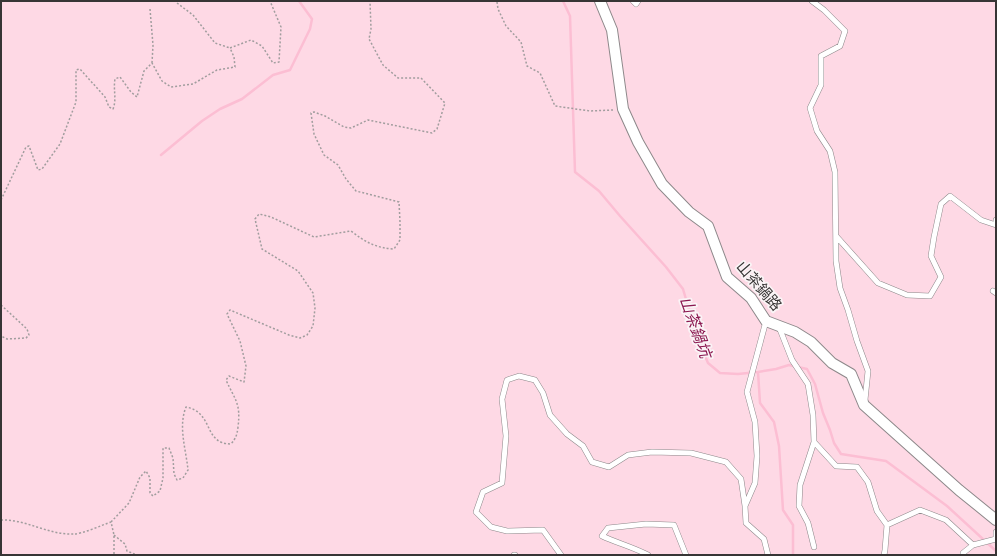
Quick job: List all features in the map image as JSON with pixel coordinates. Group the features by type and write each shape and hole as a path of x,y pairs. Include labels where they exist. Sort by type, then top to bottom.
{"street":[{"name":"山茶鍋路","path":"600,1 612,30 623,109 638,142 662,184 688,212 708,226 727,277 751,298 766,321 795,332 811,342 832,363 851,374 864,405 958,490 996,520"}],"lane":[{"path":"633,1 636,4 638,1"},
{"path":"812,1 824,10 845,31 840,46 820,56 820,85 810,108 817,131 830,151 835,172 836,261 840,288 868,372 864,405"},
{"path":"836,236 878,283 907,295 930,296 941,277 931,256 941,204 950,196 981,220 996,225 996,220"},
{"path":"745,506 755,483 757,456 755,422 746,392 766,321"},
{"path":"779,326 793,361 808,384 813,415 814,442 800,485 799,506 808,523 814,547"},
{"path":"561,555 543,530 507,531 491,528 476,512 483,492 502,484 506,436 502,399 506,380 519,376 535,380 543,393 550,415 567,434 583,446 592,462 609,467 628,455 652,452 691,453 726,462 741,479 746,523 764,538 768,555"},
{"path":"814,442 836,466 857,468 868,482 878,511 887,525 884,555"},
{"path":"887,525 920,510 946,520 973,545"},
{"path":"648,555 632,547 602,536 608,528 646,524 674,525 686,555"},
{"path":"963,555 962,553 973,545 996,538 996,532"}],"path":[{"path":"177,3 193,15 215,43 230,48 251,40 262,46 273,63 279,62 281,27 270,1"},
{"path":"1,520 16,522 54,532 76,534 112,522 129,504 140,477 146,471 150,478 150,493 153,496 160,491 163,478 163,448 170,448 173,458 174,474 177,480 183,478 188,470 182,430 183,414 186,407 192,408 202,414 212,435 223,444 231,444 236,438 239,411 236,398 226,380 229,376 244,382 246,366 240,341 227,314 230,310 289,336 300,338 307,335 312,326 315,308 313,293 298,271 262,249 255,219 259,214 271,217 314,238 351,231 363,241 384,248 394,249 400,240 398,202 356,191 346,179 338,165 324,155 314,134 311,113 314,112 325,116 344,127 351,128 368,120 432,133 438,129 444,103 421,78 398,78 383,65 368,39 371,29 370,1"},
{"path":"497,2 498,9 506,26 521,42 527,66 540,73 555,106 590,111 623,109"},
{"path":"150,9 153,46 152,63 162,82 171,87 193,84 217,70 235,67 234,57 230,48"},
{"path":"1,200 26,147 29,146 38,170 42,169 60,144 76,102 76,70 80,69 105,96 109,107 113,109 116,103 114,84 115,79 120,77 131,92 137,96 144,71 152,63"},
{"path":"1,305 27,329 29,335 26,338 7,339 1,336"},
{"path":"112,522 114,535 114,555"},
{"path":"114,535 125,544 127,551 137,555"}],"shaded area":[{"path":"1,1 996,1 996,555 1,555"}],"waterway":[{"path":"161,155 202,121 220,109 242,99 273,75 290,70 310,29 312,19 299,1"},
{"name":"山茶鍋坑","path":"563,1 570,16 575,172 599,191 666,267 683,289 697,337 708,363 720,373 738,374 758,372 789,365 807,369 815,384 823,413 834,443 841,454 886,461 947,506 996,551"},
{"path":"758,372 760,403 774,422 779,446 783,510 793,525 793,555"}]}
